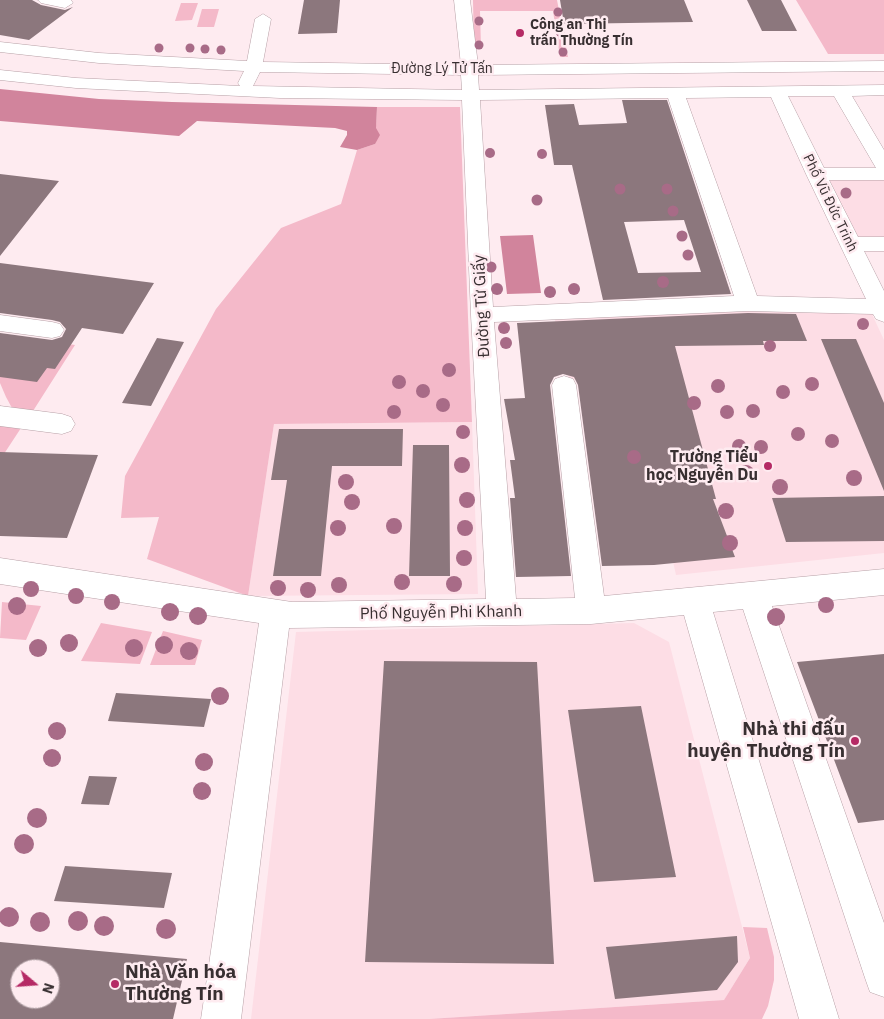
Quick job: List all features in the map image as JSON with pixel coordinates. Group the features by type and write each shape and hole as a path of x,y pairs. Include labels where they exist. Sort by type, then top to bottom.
{"street":[{"path":"46,0 65,3"},
{"name":"Đường Từ Giấy","path":"462,0 470,70 482,314 502,611"},
{"path":"243,91 254,66 263,19"},
{"name":"Đường Lý Tử Tấn","path":"0,46 99,58 254,66 470,70 884,66"},
{"path":"799,67 812,91"},
{"name":"Đường Lý Tử Tấn","path":"0,75 76,83 243,91 470,94 884,90"},
{"name":"Phố Vũ Đức Trinh","path":"777,91 882,310"},
{"path":"840,91 884,166"},
{"path":"676,92 748,303"},
{"path":"816,174 884,174"},
{"path":"850,244 884,244"},
{"path":"482,314 748,303 882,310"},
{"path":"0,324 52,330"},
{"path":"564,385 591,611"},
{"path":"0,416 62,424"},
{"name":"Phố Nguyễn Phi Khanh","path":"0,571 292,616 591,611 884,582"},
{"path":"754,596 884,978"},
{"path":"695,602 819,1019"},
{"path":"221,1019 276,613"}],"shaded area":[{"path":"473,0 557,0 568,57 560,57 553,11 480,11 481,48 474,48"},
{"path":"796,0 884,0 884,54 828,54"},
{"path":"181,3 198,3 192,20 175,21"},
{"path":"202,9 219,9 214,27 197,27"},
{"path":"0,89 99,99 377,107 376,128 380,135 375,144 357,150 340,147 347,135 347,131 335,128 197,121 179,136 0,121"},
{"path":"377,107 460,107 472,422 274,424 248,596 147,559 159,517 121,518 125,476 216,309 281,228 341,204 357,150 375,144"},
{"path":"816,174 884,174 884,244 850,244"},
{"path":"533,235 541,293 507,294 500,236"},
{"name":"Trường Tiểu học Nguyễn Du","path":"749,308 871,312 884,340 884,553 676,575 631,375 569,380 554,316"},
{"path":"0,334 75,345 33,411 12,408 0,383"},
{"path":"472,422 478,594 248,596 274,424"},
{"path":"0,425 21,428 0,460"},
{"path":"2,602 41,606 26,640 0,638"},
{"path":"101,623 152,632 140,664 81,661"},
{"path":"634,623 669,642 750,958 724,1000 429,1019 251,1019 296,632"},
{"path":"163,631 202,640 195,665 150,665"},
{"path":"743,927 767,928 774,957 774,980 768,1006 762,1019 429,1019 724,1000 750,958"}],"building":[{"path":"0,0 32,0 41,5 65,10 73,7 29,40 0,35"},
{"path":"304,0 340,0 337,33 298,34"},
{"path":"560,0 684,0 693,22 564,24"},
{"path":"747,0 781,0 797,31 762,31"},
{"path":"622,100 667,100 731,294 603,300 572,165 554,165 545,105 574,104 579,125 627,123","holes":["684,220 701,272 638,273 624,222"]},
{"path":"0,174 59,181 0,256"},
{"path":"0,263 154,283 123,334 82,328 55,369 47,368 37,382 0,377 0,333 52,340 62,337 66,329 60,322 52,320 0,313"},
{"path":"748,313 796,314 807,341 763,341 764,345 675,346 716,499 713,499 735,557 654,565 602,566 578,385 574,377 563,374 554,377 550,385 571,576 516,577 510,498 515,498 510,460 515,460 504,399 525,398 517,323"},
{"path":"157,338 184,342 151,406 122,403"},
{"path":"821,339 856,339 884,403 884,491"},
{"path":"279,429 403,429 402,466 332,466 321,576 273,576 287,480 271,480"},
{"path":"413,445 449,445 450,576 409,576"},
{"path":"0,452 98,455 67,538 0,536"},
{"path":"884,496 884,541 786,542 772,498"},
{"name":"Nhà thi đấu huyện Thường Tín","path":"884,654 884,820 858,823 797,662"},
{"path":"384,661 537,662 554,964 365,962"},
{"path":"116,693 211,699 204,727 108,721"},
{"path":"641,706 676,877 594,882 568,710"},
{"path":"89,776 117,777 109,805 81,804"},
{"path":"65,866 172,873 164,908 54,901"},
{"path":"737,936 738,962 717,990 615,999 606,947"},
{"name":"Nhà Văn hóa Thường Tín","path":"0,942 187,959 173,1019 0,1019"}],"place":[{"name":"Công an Thị trấn Thường Tín","path":"520,33"},
{"name":"Trường Tiểu học Nguyễn Du","path":"768,466"},
{"name":"Nhà thi đấu huyện Thường Tín","path":"855,741"},
{"name":"Nhà Văn hóa Thường Tín","path":"115,984"}]}
